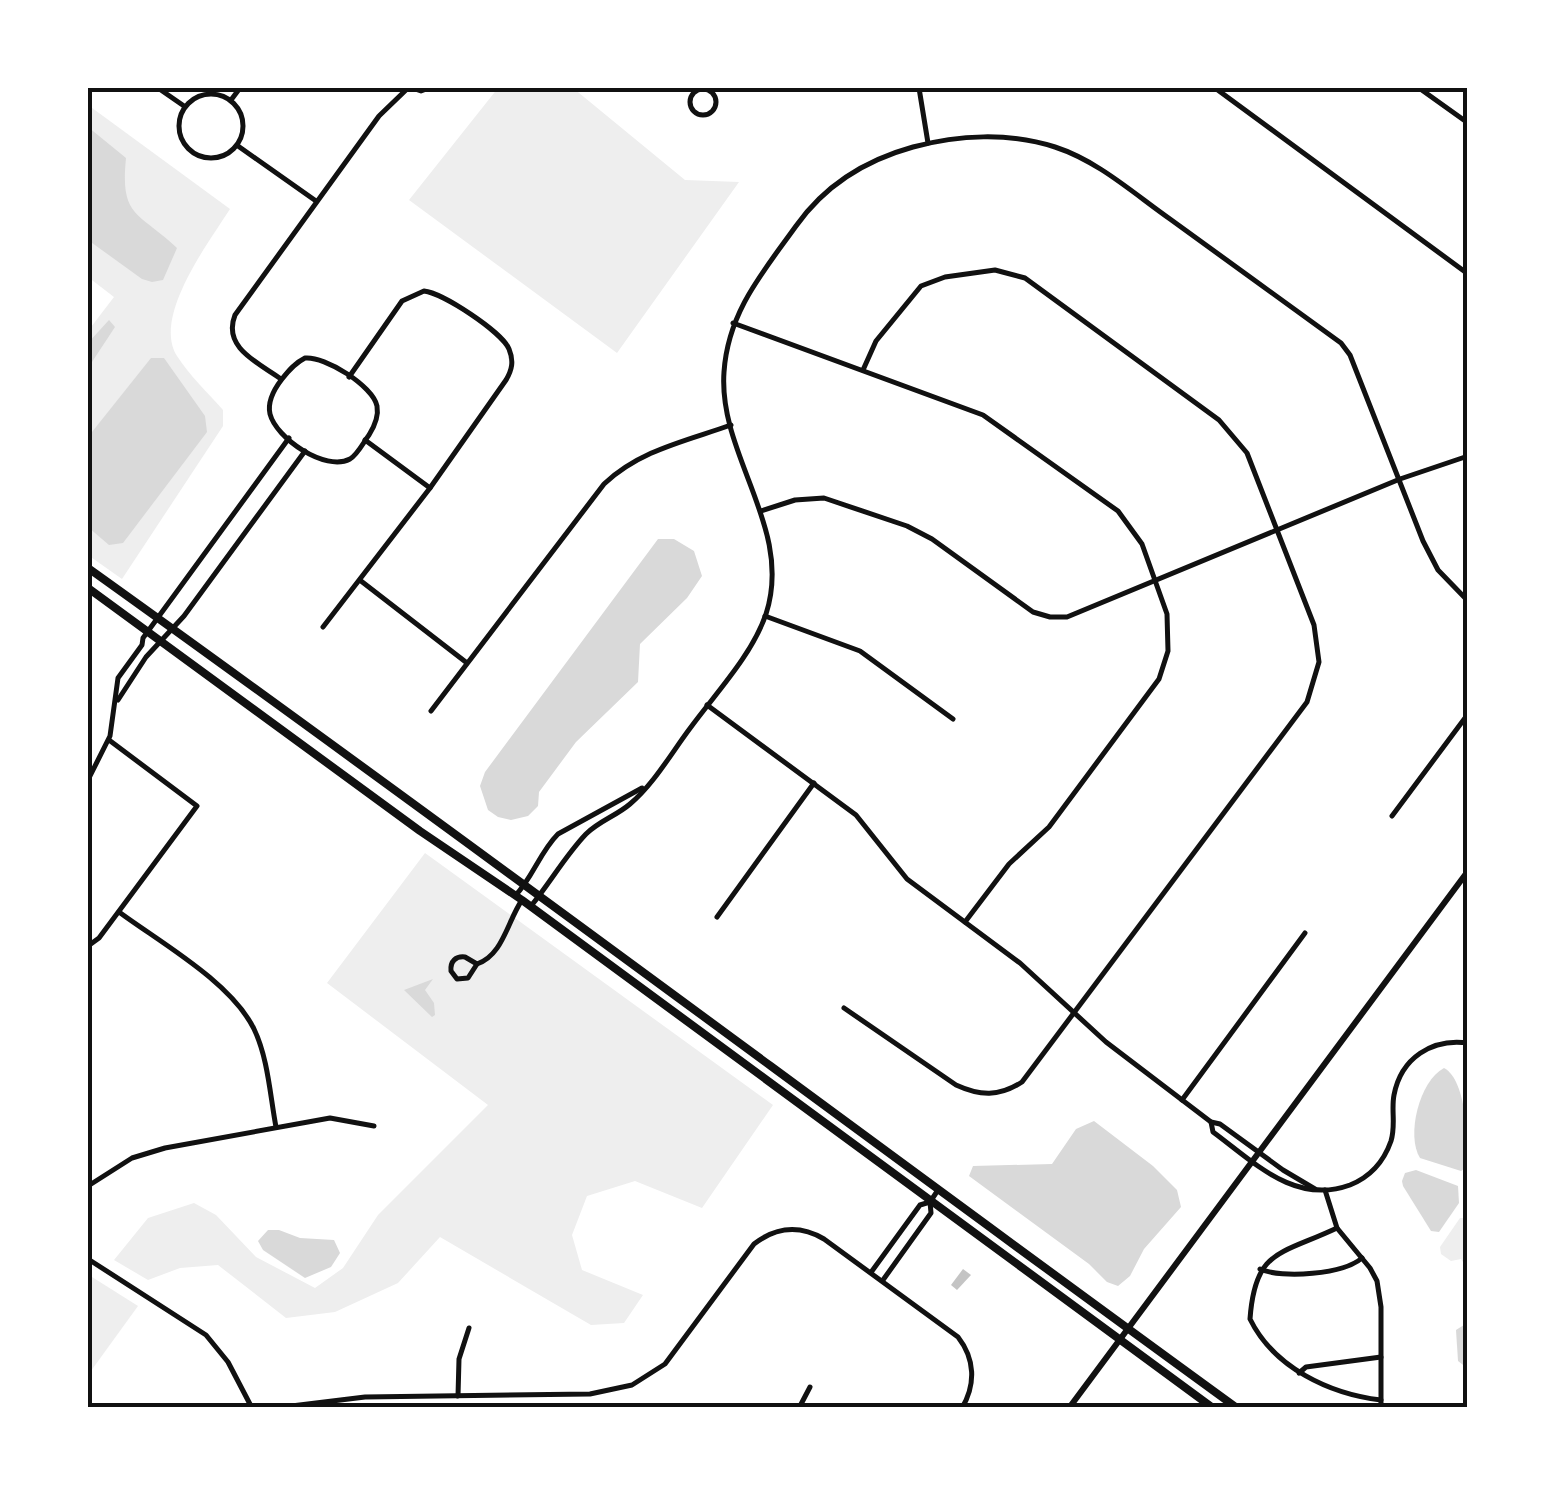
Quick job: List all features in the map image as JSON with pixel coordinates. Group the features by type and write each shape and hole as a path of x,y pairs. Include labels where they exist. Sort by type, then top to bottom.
{"main road":[{"path":"88,568 526,884 1237,1408"},
{"path":"88,588 1213,1408"},
{"path":"769,1084 778,1071"}],"street":[{"path":"158,88 185,107"},
{"path":"231,100 240,88"},
{"path":"282,379 236,346 232,323 239,308 379,116 410,88 429,88"},
{"path":"713,93 719,88"},
{"path":"919,88 928,143"},
{"path":"1215,88 1468,274"},
{"path":"1419,88 1468,123"},
{"path":"703,89 713,93 714,110 702,115 694,111 690,99 695,92 703,89"},
{"path":"206,94 231,100 243,118 238,146 215,159 193,153 182,141 180,132 185,107 206,94"},
{"path":"530,907 594,827 626,807 644,786 755,638 765,616 774,568 761,511 731,425 723,378 732,322 749,290 810,205 881,156 943,139 1000,137 1060,148 1105,172 1342,343 1350,354 1423,541 1438,570 1468,601"},
{"path":"238,146 316,202"},
{"path":"844,1008 972,1092 991,1094 1009,1090 1028,1077 1290,725 1314,688 1319,662 1317,637 1278,531 1247,453 1231,430 1017,275 983,272 945,277 921,286 876,342 863,370"},
{"path":"324,627 430,488 509,375 512,360 506,342 443,296 418,291 402,302 349,377"},
{"path":"732,322 983,415 1100,497 1134,530 1156,582 1170,631 1159,678 1050,828 1009,864 965,922"},
{"path":"310,357 329,362 349,377 370,392 377,406 374,428 354,456 341,462 327,462 305,451 278,428 269,408 282,379 296,362 310,357"},
{"path":"431,711 594,494 616,473 646,454 731,425"},
{"path":"118,700 118,678 289,438"},
{"path":"365,440 430,488"},
{"path":"88,780 109,740 118,700 129,680 184,616 305,451"},
{"path":"761,511 815,497 836,500 932,539 1026,607 1050,618 1076,616 1400,479 1468,456"},
{"path":"361,581 468,663"},
{"path":"765,616 860,650 953,719"},
{"path":"707,705 865,824 907,879 1020,963 1117,1051 1211,1122 1220,1124 1315,1188"},
{"path":"1392,816 1468,714"},
{"path":"88,946 120,912 197,806 109,740"},
{"path":"717,916 814,783"},
{"path":"477,964 465,957 457,958 450,970 454,977 464,980 477,964 494,954 518,898 550,843 587,817 644,786"},
{"path":"587,817 594,827"},
{"path":"1069,1408 1468,872"},
{"path":"120,912 224,990 248,1018 262,1050 276,1128"},
{"path":"1182,1100 1304,932"},
{"path":"1211,1122 1213,1132 1288,1185 1325,1190 1360,1180 1382,1158 1393,1134 1395,1088 1420,1052 1440,1042 1468,1043"},
{"path":"88,1186 115,1167 149,1152 338,1118 374,1126"},
{"path":"877,1276 931,1213 930,1202 938,1190"},
{"path":"1325,1190 1338,1228 1374,1274 1380,1294 1381,1404 1312,1382 1298,1373 1250,1319 1260,1269 1270,1260 1338,1228"},
{"path":"877,1276 920,1205 930,1202"},
{"path":"274,1408 365,1397 590,1394 643,1380 664,1364 754,1244 779,1230 813,1232 877,1276 963,1344 972,1374 970,1392 962,1408"},
{"path":"1260,1269 1289,1276 1352,1265 1362,1258"},
{"path":"88,1259 206,1335 228,1362 252,1408"},
{"path":"458,1396 459,1359 468,1328"},
{"path":"1298,1373 1306,1367 1381,1356"},
{"path":"799,1408 810,1386"}],"shaded area":[{"path":"498,88 573,88 685,180 739,182 617,353 409,200"},
{"path":"88,105 230,209 186,280 172,321 171,340 177,356 223,410 223,426 122,579 88,555 88,331 114,297 88,277"},
{"path":"88,127 126,158 126,192 135,212 177,248 163,280 142,279 88,240"},
{"path":"109,320 115,327 88,368 88,343"},
{"path":"151,358 164,358 205,416 207,432 123,543 109,545 88,527 88,437"},
{"path":"658,539 674,539 694,551 702,576 687,598 640,644 638,682 576,742 539,792 538,806 528,816 511,820 498,817 488,810 480,786 485,772"},
{"path":"425,853 773,1105 702,1208 635,1181 587,1196 572,1235 582,1270 643,1295 624,1323 591,1325 440,1237 398,1283 335,1312 286,1318 218,1265 180,1268 148,1280 114,1260 148,1218 194,1203 216,1215 256,1257 315,1288 343,1268 378,1215 488,1105 327,983"},
{"path":"433,979 425,990 434,1003 432,1017 404,990"},
{"path":"1444,1068 1457,1085 1465,1113 1467,1167 1461,1171 1420,1158 1414,1136 1422,1096"},
{"path":"1094,1121 1153,1166 1177,1190 1181,1207 1144,1249 1130,1276 1118,1286 1107,1282 1089,1264 969,1176 973,1166 1052,1164 1076,1129"},
{"path":"1416,1170 1458,1186 1459,1203 1439,1232 1431,1231 1403,1186 1405,1173"},
{"path":"1460,1218 1467,1218 1467,1268 1461,1259 1451,1261 1441,1254 1440,1247"},
{"path":"268,1230 300,1238 334,1240 340,1253 331,1267 305,1278 263,1250 258,1241"},
{"path":"92,1277 138,1306 88,1375 88,1284"},
{"path":"1468,1323 1467,1368 1458,1361 1456,1330"}],"building":[{"path":"963,1269 971,1275 957,1290 951,1285"}]}
